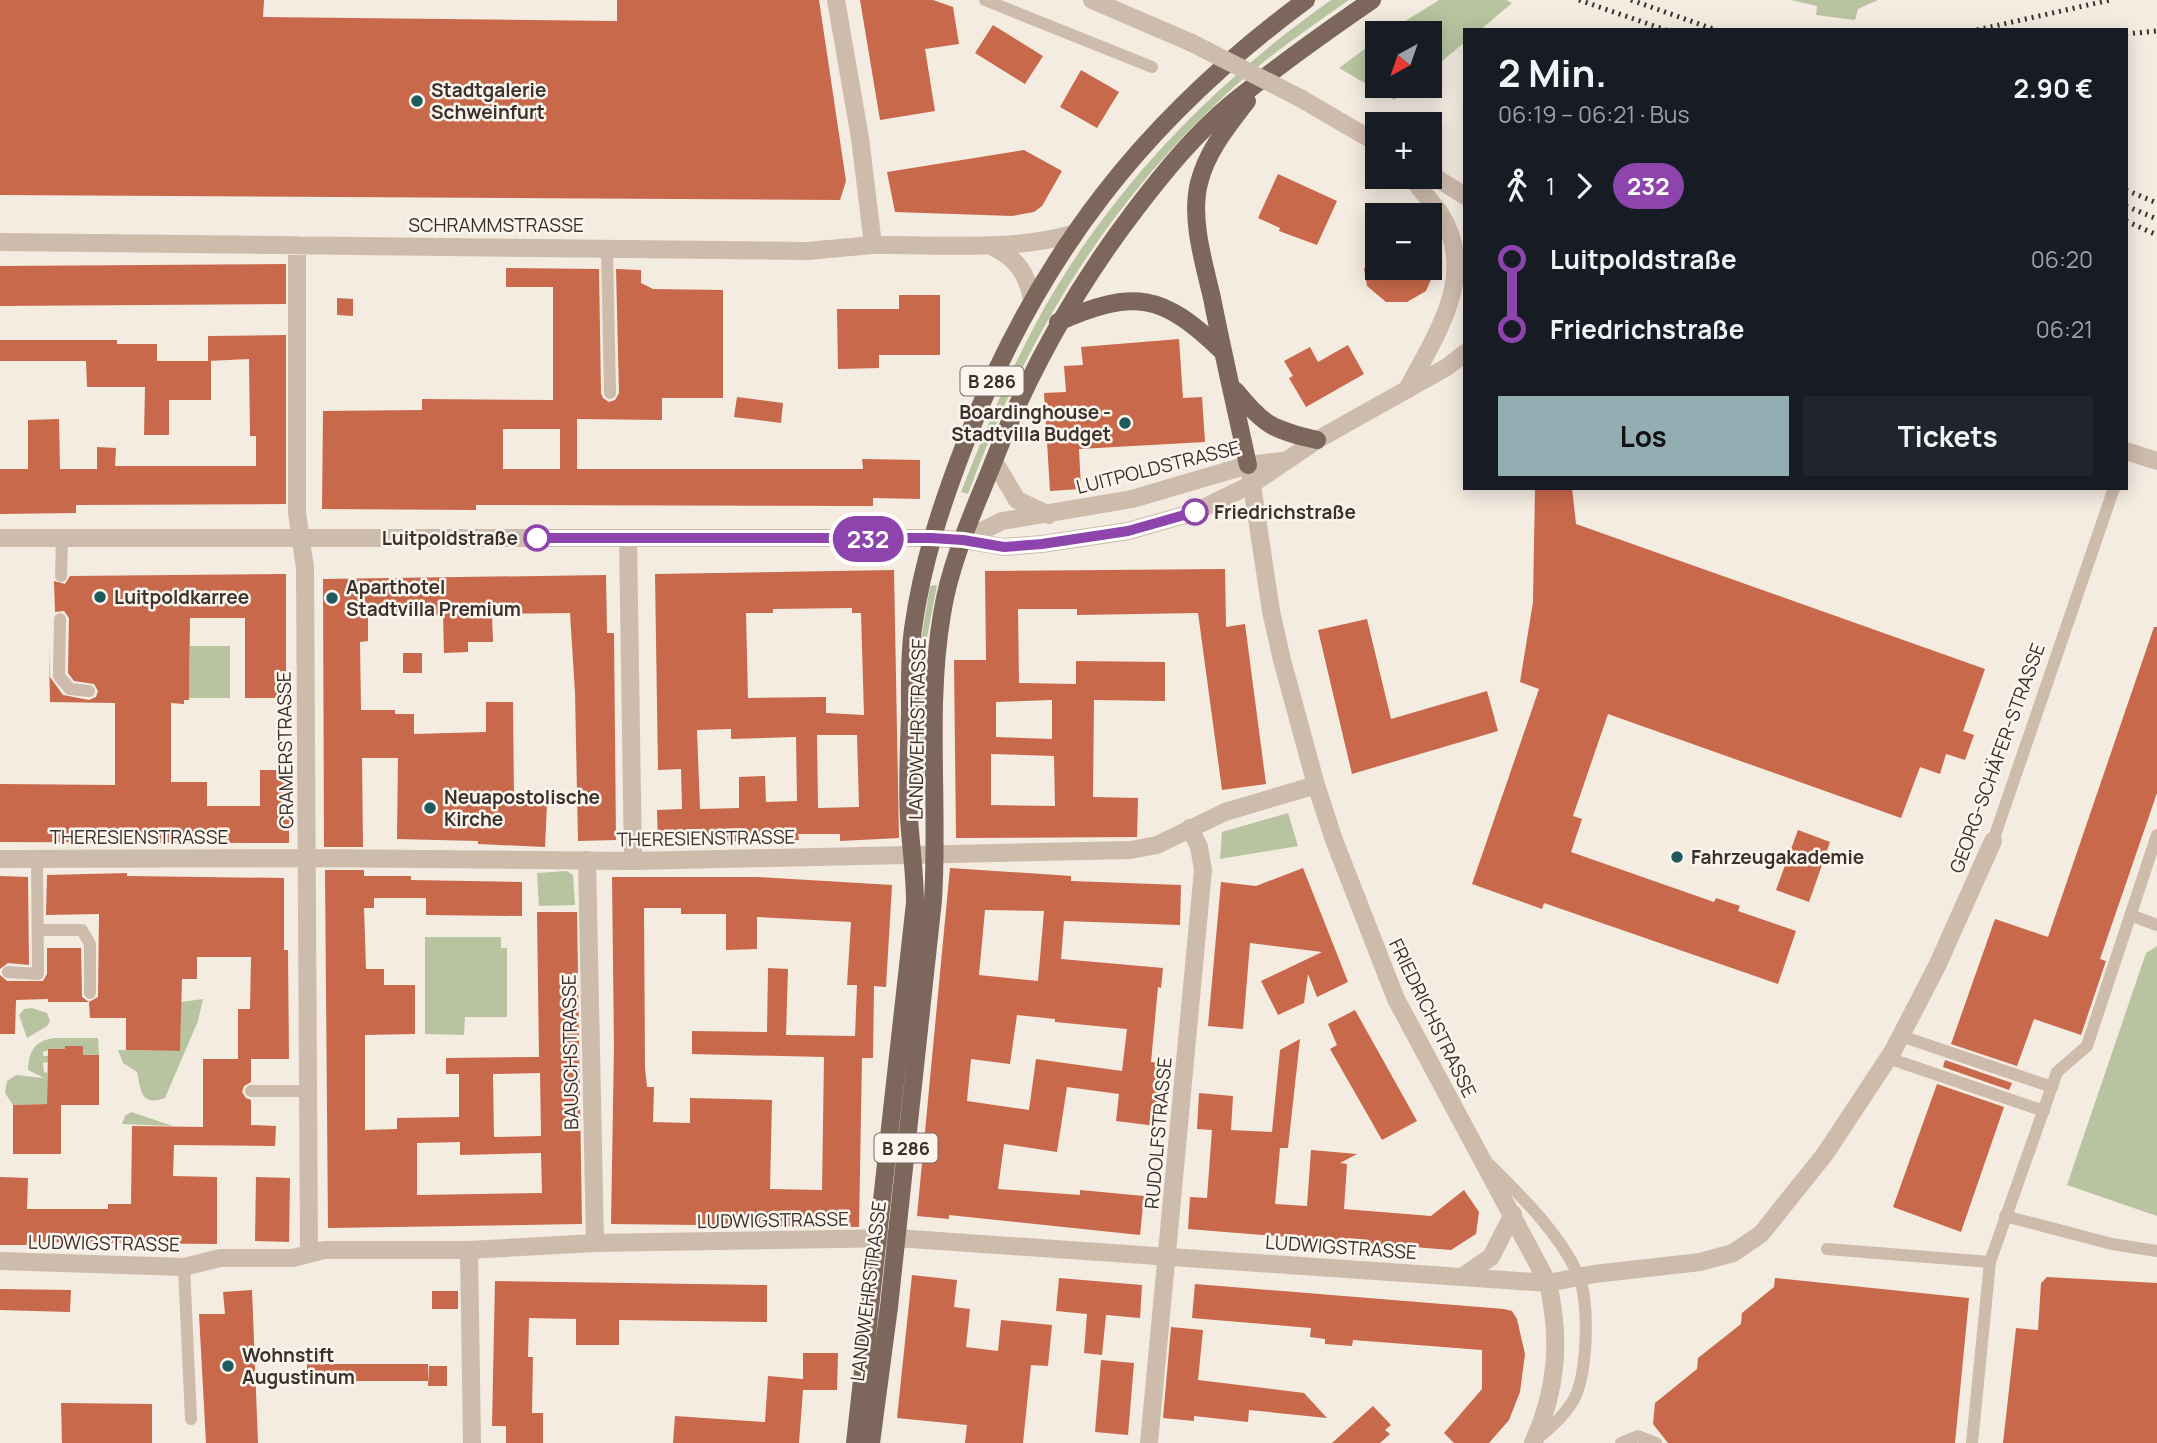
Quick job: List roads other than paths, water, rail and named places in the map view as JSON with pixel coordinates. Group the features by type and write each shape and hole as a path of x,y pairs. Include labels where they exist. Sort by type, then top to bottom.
{"main road":[{"name":"LANDWEHRSTRASSE","path":"871,1443 915,903 914,857 909,820 910,659 917,601 931,538 976,415 1032,300 1073,234 1104,192 1169,117 1237,53 1306,0"},
{"name":"LANDWEHRSTRASSE","path":"855,1443 887,1239 936,853 936,670 942,612 963,540 1024,387 1058,322 1090,271 1168,168 1231,104 1313,40 1372,0"},
{"path":"1248,465 1200,243 1196,209 1198,185 1207,160 1220,137 1259,84"},
{"path":"1058,322 1094,306 1117,301 1146,302 1173,311 1184,318 1222,351"},
{"path":"1232,386 1267,425 1317,440"}],"street":[{"path":"836,0 863,162 873,245"},
{"path":"1091,0 1240,65 1365,136"},
{"path":"1442,182 1463,195"},
{"path":"1407,390 1447,316 1455,274 1453,248 1441,215 1420,189"},
{"name":"SCHRAMMSTRASSE","path":"0,242 807,251 873,245 991,246 1039,243 1073,234"},
{"name":"CRAMERSTRASSE","path":"297,245 297,513 305,568 304,705 309,858 309,1254"},
{"path":"991,246 1010,255 1022,268 1032,300"},
{"name":"LUITPOLDSTRASSE","path":"0,538 931,538 1004,547 1079,540 1128,531 1195,512 1252,484 1317,440 1447,367 1463,355"},
{"path":"2128,453 2157,461"},
{"name":"LUITPOLDSTRASSE","path":"963,540 1002,521 1132,499 1248,465 1285,460"},
{"path":"994,461 1017,499 1049,515"},
{"name":"FRIEDRICHSTRASSE","path":"1248,465 1271,611 1316,785 1362,913 1396,999 1548,1283"},
{"path":"628,539 633,861"},
{"name":"THERESIENSTRASSE","path":"0,859 633,861 914,857 936,853 1131,850 1157,845 1225,812 1316,785"},
{"name":"RUDOLFSTRASSE","path":"1149,1443 1203,870 1199,847 1190,828"},
{"name":"GEORG-SCHÄFER-STRASSE","path":"1548,1283 1579,1276 1700,1262 1733,1253 1761,1234 1825,1154 1888,1058 1937,966 1993,841"},
{"name":"BAUSCHSTRASSE","path":"587,860 595,1243"},
{"path":"1462,1277 1491,1257 1513,1214"},
{"name":"LUDWIGSTRASSE","path":"0,1261 184,1267 220,1258 293,1258 324,1250 469,1250 595,1243 887,1239 1168,1255 1548,1283"},
{"path":"469,1250 472,1443"},
{"path":"1533,1443 1550,1399 1556,1367 1557,1330 1548,1283"}],"lane":[{"path":"985,0 1153,67"},
{"path":"607,247 610,393"},
{"name":"GEORG-SCHÄFER-STRASSE","path":"1993,841 2113,490"},
{"path":"61,576 62,538"},
{"path":"60,619 59,676 70,689 89,691"},
{"path":"1972,1443 1990,1262 2057,1072 2087,1046 2157,835"},
{"path":"8,972 38,974 37,859"},
{"path":"2130,915 2157,925"},
{"path":"38,930 82,930 90,944 90,993"},
{"path":"1900,1035 2052,1087"},
{"path":"1888,1058 2044,1111"},
{"path":"251,1091 308,1091"},
{"path":"1475,1149 1535,1213 1561,1246 1579,1276 1585,1318 1582,1376 1574,1399 1562,1418 1533,1443"},
{"path":"2005,1216 2112,1244 2157,1251"},
{"path":"1827,1249 1990,1262"},
{"path":"184,1267 191,1419"},
{"path":"1621,1443 1638,1436 1656,1443"}],"railway":[{"path":"1579,0 1660,28"},
{"path":"1631,0 1710,28"},
{"path":"1986,28 2110,0"},
{"path":"2128,34 2157,31"},
{"path":"2128,191 2157,203"},
{"path":"2128,207 2157,219"},
{"path":"2128,222 2157,235"}],"place":[{"name":"Stadtgalerie Schweinfurt","path":"417,101"},
{"name":"Boardinghouse - Stadtvilla Budget","path":"1125,423"},
{"name":"Friedrichstraße","path":"1195,512"},
{"name":"Luitpoldstraße","path":"537,538"},
{"name":"Luitpoldkarree","path":"100,597"},
{"name":"Aparthotel Stadtvilla Premium","path":"332,598"},
{"name":"Neuapostolische Kirche","path":"430,808"},
{"name":"Fahrzeugakademie","path":"1677,857"},
{"name":"Wohnstift Augustinum","path":"228,1366"}]}
